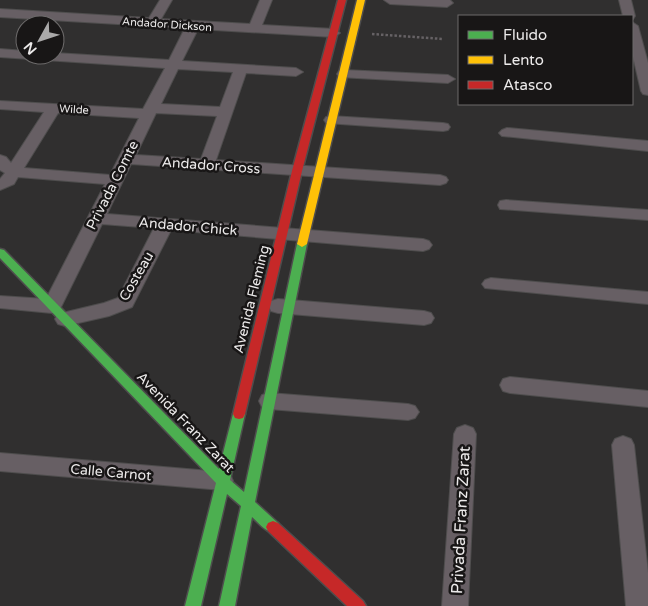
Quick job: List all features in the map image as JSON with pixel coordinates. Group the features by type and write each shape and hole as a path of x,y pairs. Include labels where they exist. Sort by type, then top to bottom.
{"street":[{"path":"152,23 166,0"},
{"path":"254,29 266,0"},
{"name":"Avenida Fleming","path":"193,606 297,171 342,0"},
{"path":"227,606 250,505 269,401 318,172 362,0"},
{"path":"390,0 447,3"},
{"path":"625,0 629,15"},
{"name":"Andador Dickson","path":"0,13 334,33"},
{"name":"Privada Comte","path":"58,313 95,218 193,25"},
{"path":"633,29 645,63 648,89 633,86"},
{"path":"0,53 15,54"},
{"path":"65,57 296,72"},
{"path":"207,164 241,68"},
{"path":"344,74 448,80"},
{"name":"Wilde","path":"0,104 54,108 225,112"},
{"path":"0,186 8,181 54,108"},
{"path":"331,120 443,127"},
{"path":"507,133 648,146"},
{"name":"Andador Cross","path":"125,158 440,180"},
{"path":"0,160 7,168 14,172 114,180"},
{"path":"506,205 648,215"},
{"name":"Andador Chick","path":"95,218 282,233"},
{"name":"Costeau","path":"0,302 58,313 110,309 125,302 165,224"},
{"path":"282,233 423,244"},
{"name":"Avenida Franz Zarat","path":"0,252 222,482 250,505 358,606"},
{"path":"491,284 648,298"},
{"path":"265,305 424,318"},
{"path":"510,385 648,399"},
{"path":"269,401 408,412"},
{"name":"Privada Franz Zarat","path":"455,606 466,434"},
{"path":"623,445 639,606"},
{"name":"Calle Carnot","path":"0,462 222,482"}],"path":[{"path":"354,33 443,39"}],"traffic: fast":[{"path":"227,606 302,244"},
{"path":"0,252 222,481 273,527"},
{"path":"193,606 239,414"}],"traffic: slow":[{"path":"302,244 361,0"}],"traffic: jam":[{"path":"239,414 297,171 342,0"},
{"path":"273,527 358,606"}]}
